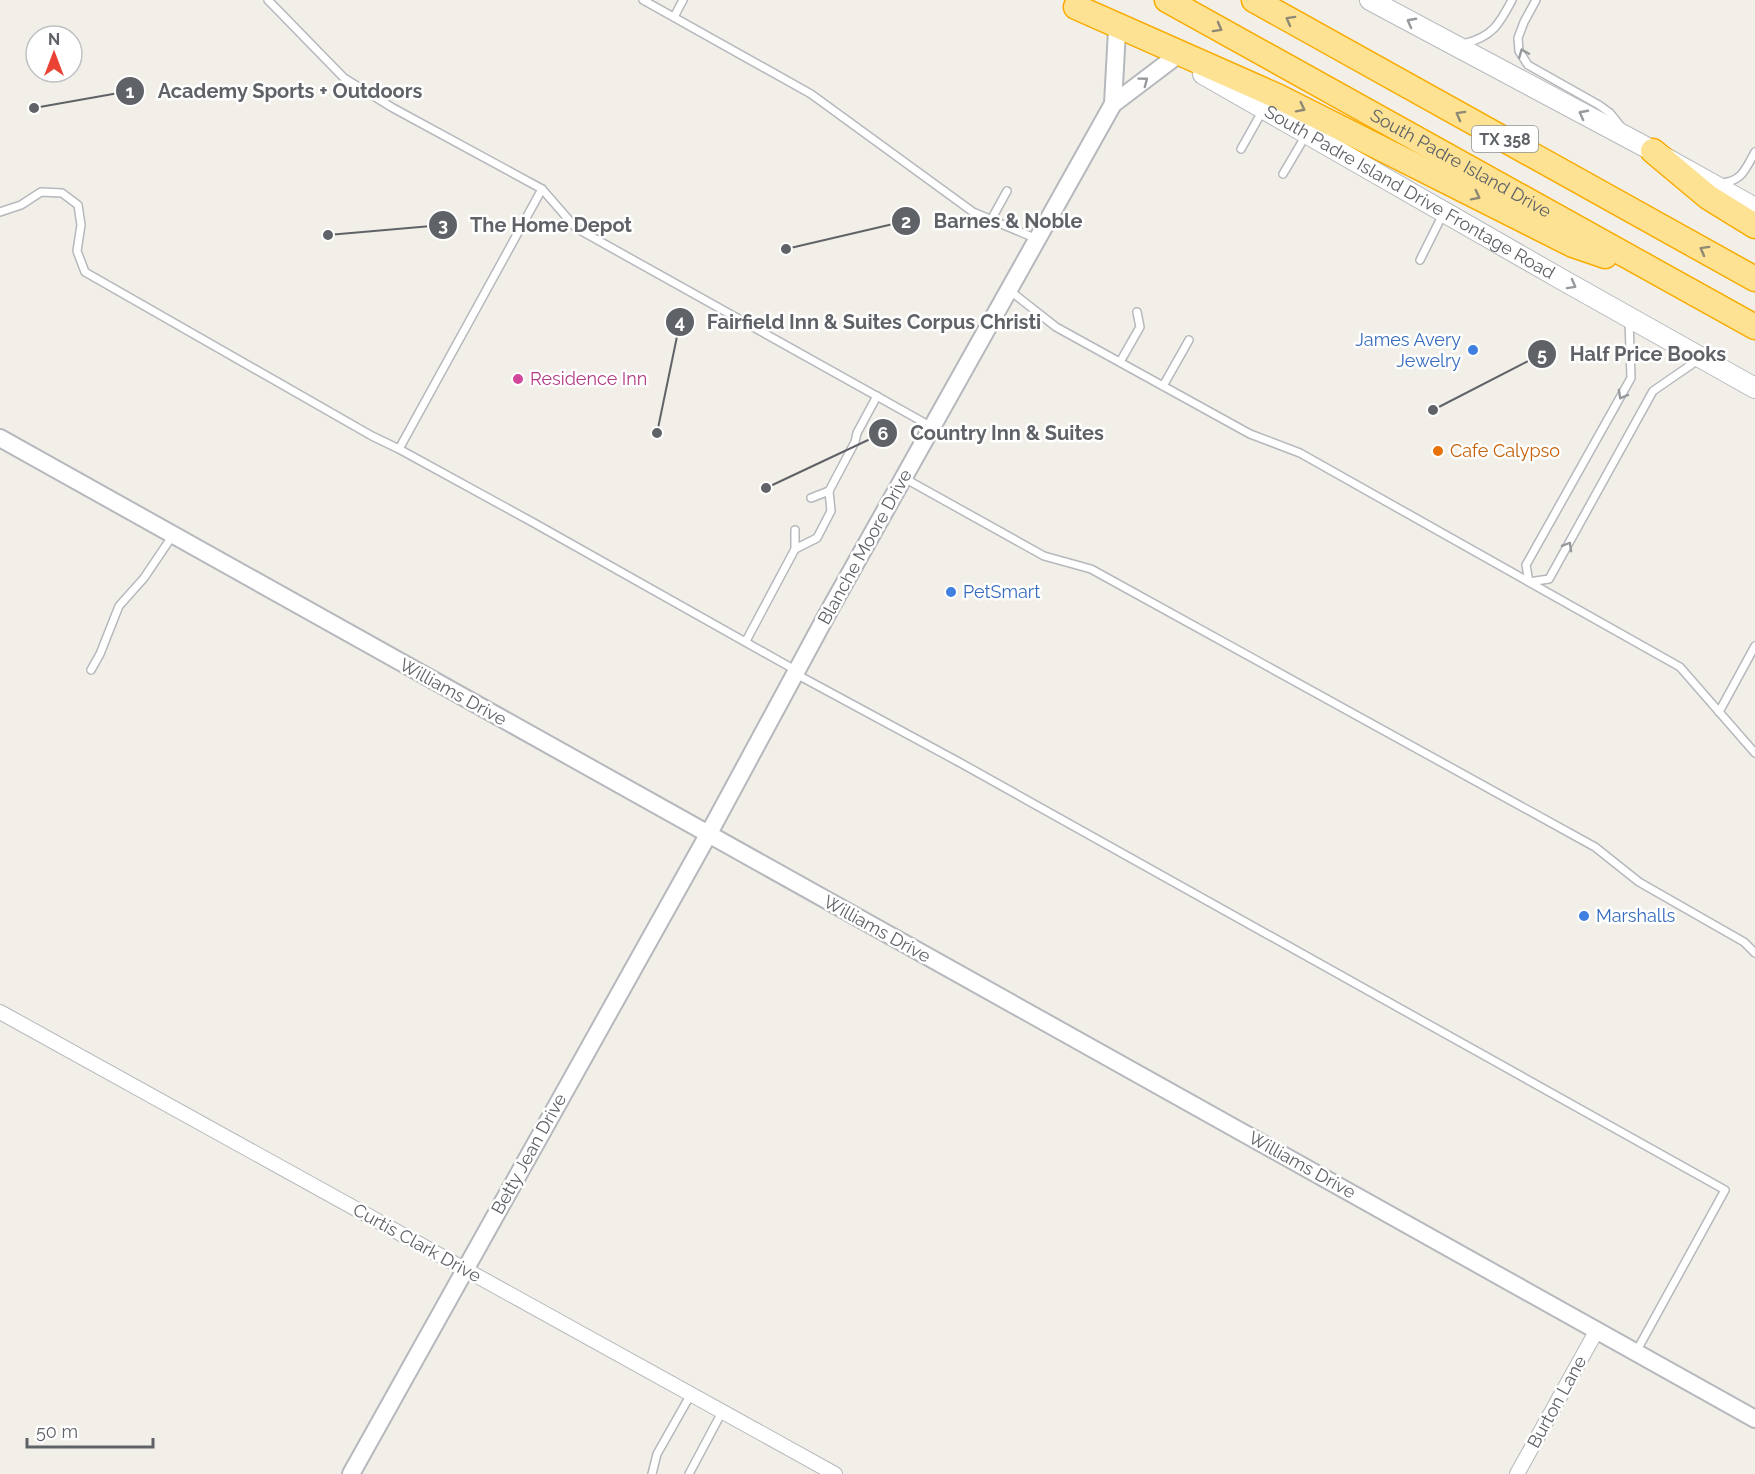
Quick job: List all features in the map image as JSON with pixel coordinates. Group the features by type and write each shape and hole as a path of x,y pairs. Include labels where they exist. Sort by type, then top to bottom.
{"highway":[{"name":"South Padre Island Drive","path":"1167,0 1755,327"},
{"name":"TX 358","path":"1254,0 1755,279"},
{"path":"1069,3 1277,96 1573,245 1667,277"},
{"path":"1653,151 1708,197 1755,226"}],"main road":[{"path":"1370,0 1755,208"},
{"name":"South Padre Island Drive Frontage Road","path":"1069,3 1117,30 1175,57 1755,388"}],"street":[{"name":"Blanche Moore Drive","path":"1113,104 1117,30"},
{"name":"Blanche Moore Drive","path":"708,835 1113,104 1175,57"},
{"name":"Williams Drive","path":"0,438 1755,1419"},
{"name":"Betty Jean Drive","path":"351,1474 708,835"},
{"name":"Curtis Clark Drive","path":"0,1012 835,1474"},
{"name":"Burton Lane","path":"1517,1474 1597,1330"}],"lane":[{"path":"268,0 344,78 393,108 542,189 576,228 932,427"},
{"path":"643,0 811,94 973,212 1037,239"},
{"path":"674,17 683,0"},
{"path":"1455,45 1481,39 1492,32 1512,0"},
{"path":"1536,0 1518,38 1519,51 1528,65 1610,113 1631,139"},
{"path":"1241,149 1264,108"},
{"path":"1283,174 1307,133"},
{"path":"1709,182 1722,183 1743,175 1755,152"},
{"path":"399,449 542,189"},
{"path":"991,220 1007,191"},
{"path":"0,212 21,205 41,192 62,193 78,205 81,225 76,251 85,272 372,436 747,641 797,672 1725,1190 1636,1352"},
{"path":"1420,260 1444,212"},
{"path":"1009,290 1056,327 1250,434 1300,453 1680,667 1755,753"},
{"path":"1120,362 1140,327 1137,312"},
{"path":"1529,582 1526,565 1631,378 1629,317"},
{"path":"1163,386 1189,340"},
{"path":"1529,582 1549,579 1653,391 1701,358"},
{"path":"795,549 818,538 831,511 829,491 877,396"},
{"path":"904,478 1044,556 1091,569 1585,841 1639,882 1744,942 1755,953"},
{"path":"811,498 829,491"},
{"path":"747,641 795,549 795,530"},
{"path":"91,670 100,654 119,606 144,578 173,535"},
{"path":"1719,712 1755,646"},
{"path":"652,1474 657,1454 691,1394"},
{"path":"689,1474 722,1412"}],"place":[{"name":"Academy Sports + Outdoors","path":"34,108"},
{"name":"The Home Depot","path":"328,235"},
{"name":"Barnes & Noble","path":"786,249"},
{"name":"James Avery Jewelry","path":"1473,350"},
{"name":"Residence Inn","path":"518,379"},
{"name":"Half Price Books","path":"1433,410"},
{"name":"Fairfield Inn & Suites Corpus Christi","path":"657,433"},
{"name":"Cafe Calypso","path":"1438,451"},
{"name":"Country Inn & Suites","path":"766,488"},
{"name":"PetSmart","path":"951,592"},
{"name":"Marshalls","path":"1584,916"}]}
